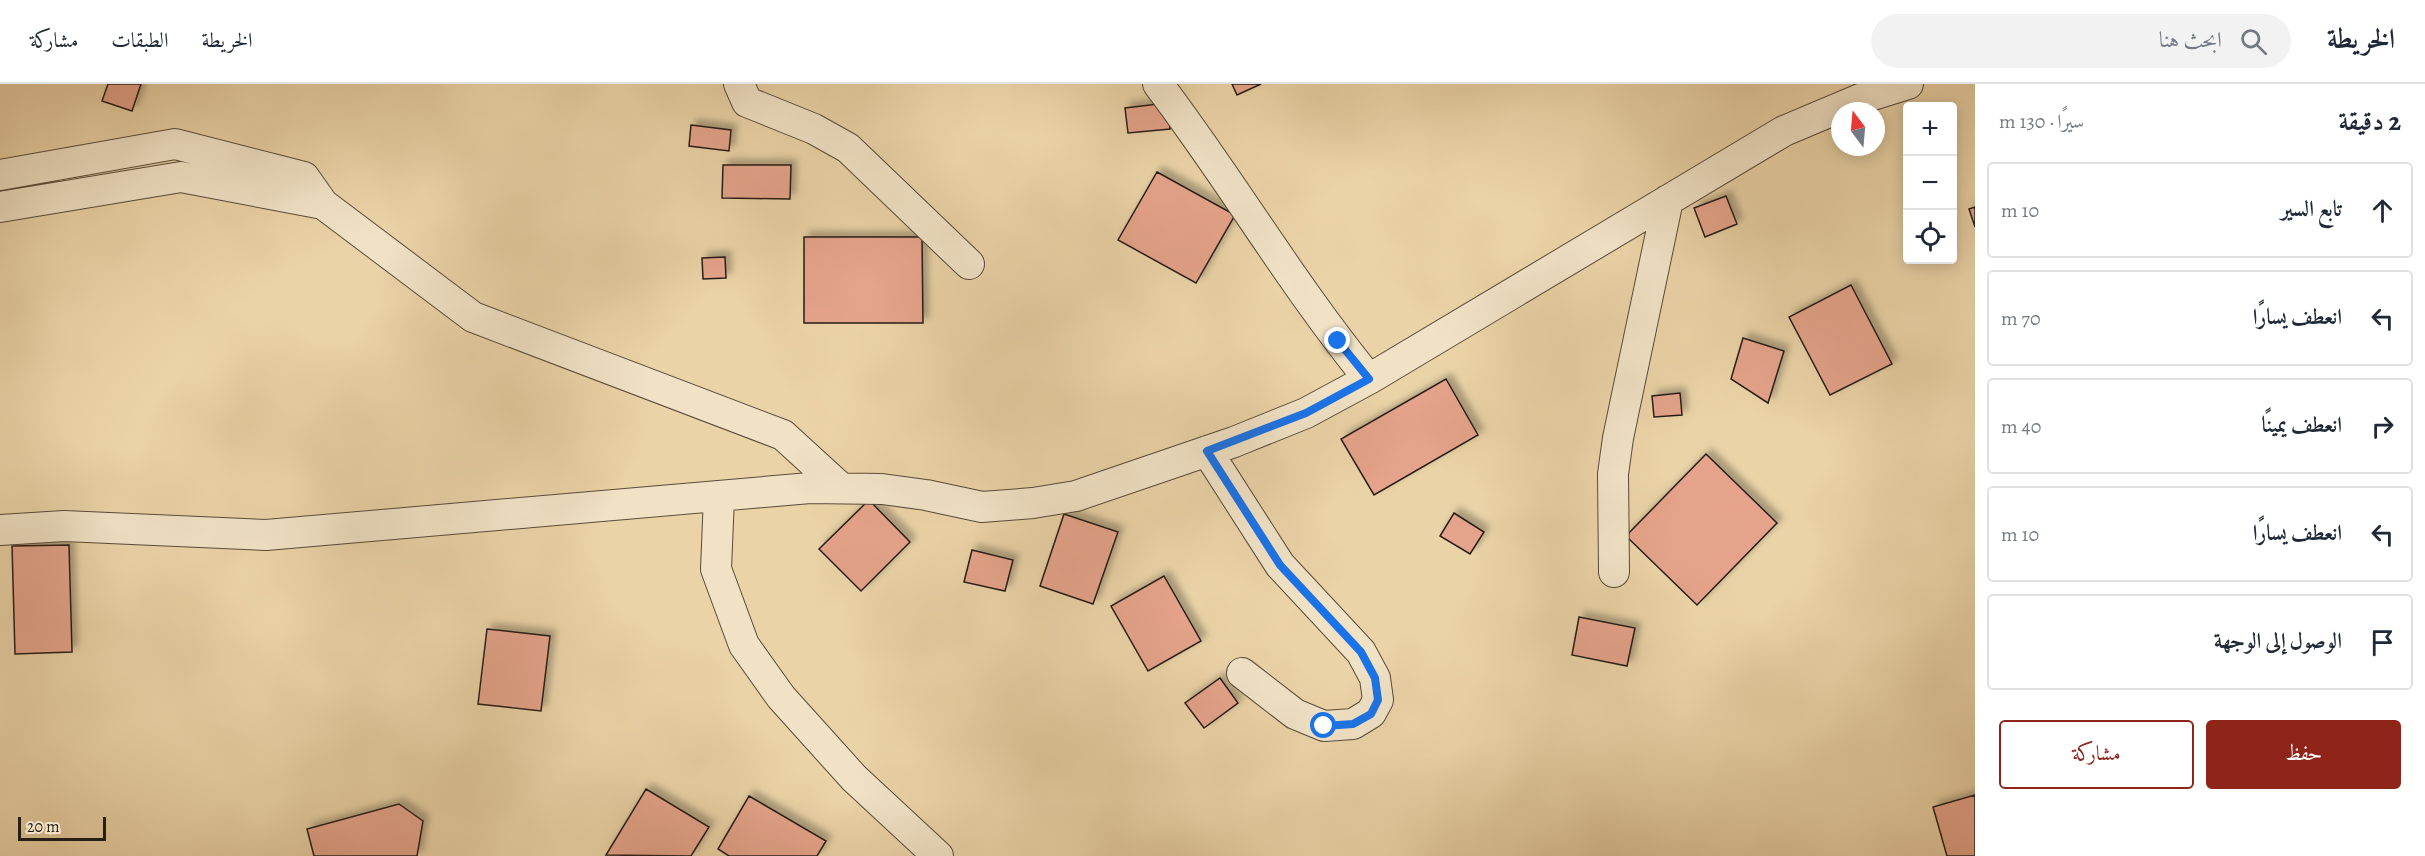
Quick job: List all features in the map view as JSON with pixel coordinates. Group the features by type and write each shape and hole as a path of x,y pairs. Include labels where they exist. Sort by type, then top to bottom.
{"street":[{"path":"739,84 747,102 814,129 848,147 969,264"},
{"path":"1158,84 1198,136 1338,341 1369,379"},
{"path":"0,530 64,526 266,535 810,488 882,489 926,495 982,507 1033,503 1076,496 1207,451 1306,413 1369,379 1784,131 1860,99 1908,84"},
{"path":"0,175 175,144 304,177 323,204 473,317 783,435 841,488"},
{"path":"0,207 181,177 323,204"},
{"path":"1614,572 1613,474 1618,438 1668,200"},
{"path":"1207,451 1280,565 1361,652 1375,678 1378,700 1371,714 1353,724 1324,726 1295,714 1242,673"},
{"path":"719,497 716,569 744,645 781,698 846,770 938,856"}],"building":[{"path":"108,84 141,84 132,111 102,101"},
{"path":"1232,84 1261,84 1237,95"},
{"path":"1167,103 1170,129 1128,133 1125,108"},
{"path":"691,125 731,130 729,151 689,146"},
{"path":"723,165 791,165 790,199 722,198"},
{"path":"1157,172 1235,215 1196,283 1118,240"},
{"path":"1726,196 1737,224 1705,237 1694,208"},
{"path":"1975,207 1975,227 1969,209"},
{"path":"804,237 922,237 923,323 804,323"},
{"path":"725,257 726,278 703,279 702,258"},
{"path":"1851,285 1892,364 1830,395 1789,317"},
{"path":"1743,338 1784,351 1768,403 1731,379"},
{"path":"1446,379 1478,435 1374,495 1341,439"},
{"path":"1680,393 1682,415 1654,417 1652,396"},
{"path":"1706,454 1777,523 1697,605 1626,536"},
{"path":"869,500 910,542 861,591 819,549"},
{"path":"1454,513 1484,532 1470,554 1440,536"},
{"path":"1064,514 1118,532 1093,604 1040,586"},
{"path":"69,545 72,652 15,654 12,546"},
{"path":"972,550 1013,560 1005,591 964,582"},
{"path":"1164,576 1201,641 1148,671 1111,606"},
{"path":"1579,617 1635,628 1627,666 1572,655"},
{"path":"487,629 550,636 541,711 478,704"},
{"path":"1220,678 1238,703 1204,728 1185,703"},
{"path":"646,789 709,827 691,856 606,855"},
{"path":"1975,795 1975,856 1947,856 1933,807"},
{"path":"749,796 826,841 817,856 729,856 718,849"},
{"path":"399,804 423,821 417,856 314,856 307,829"}],"route":[{"path":"1324,726 1353,724 1371,714 1378,700 1375,678 1361,652 1280,565 1207,451 1306,413 1369,379 1338,341"}]}
